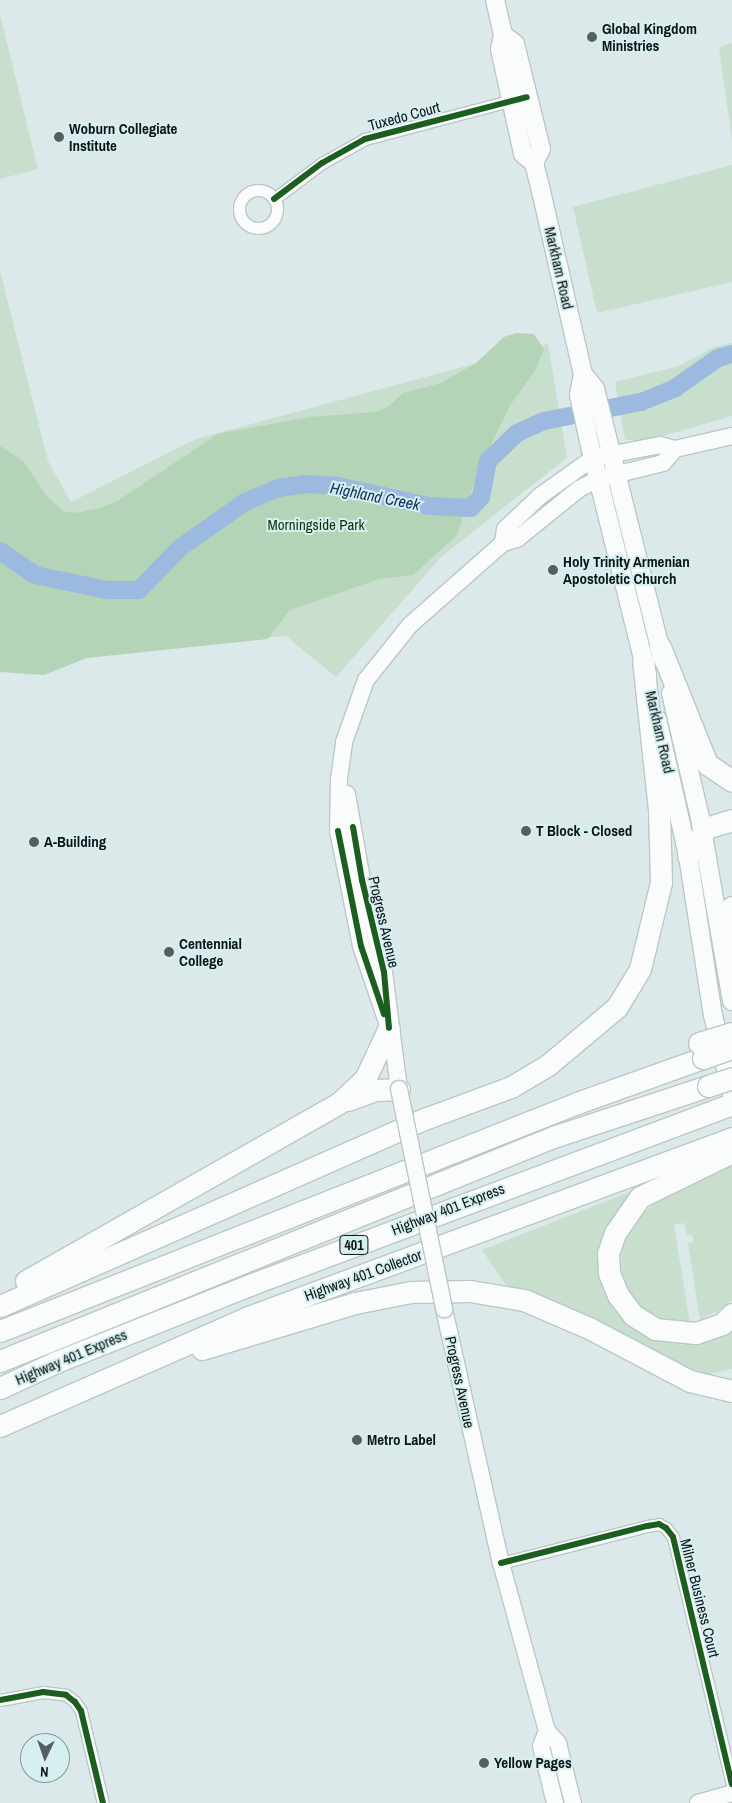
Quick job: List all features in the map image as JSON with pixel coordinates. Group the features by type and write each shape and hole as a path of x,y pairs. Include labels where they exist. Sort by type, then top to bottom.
{"highway":[{"path":"660,647 707,764 732,780"},
{"path":"0,1306 426,1118 511,1087 548,1065 617,1007 640,969 661,882 659,810 643,661"},
{"path":"688,856 702,832 713,824 732,820"},
{"path":"732,907 732,941"},
{"path":"339,1103 365,1079 389,1028"},
{"path":"0,1330 578,1103 701,1050 732,1033"},
{"path":"701,1050 732,1048"},
{"name":"Highway 401 Express","path":"0,1361 553,1137 732,1078"},
{"path":"0,1296 339,1103 376,1090 399,1089"},
{"name":"Highway 401 Express","path":"0,1388 56,1362 262,1280 732,1104"},
{"path":"727,1147 640,1197 615,1233 608,1253 609,1272 618,1295 633,1315 655,1330 696,1333 722,1324 732,1314"},
{"name":"Highway 401 Collector","path":"0,1426 248,1317 727,1147"},
{"path":"124,1370 355,1303 411,1292 470,1290 524,1300 589,1328 690,1381 732,1391"},
{"path":"664,1368 710,1379 732,1378"}],"main road":[{"name":"Markham Road","path":"495,0 503,34 500,49 519,99 524,154 534,162 589,401 586,427 688,856 714,1015 732,1094"},
{"name":"Markham Road","path":"589,401 603,423 660,647 702,832 732,1001"},
{"name":"Progress Avenue","path":"502,543 505,529 540,496 593,458 660,445 675,449 732,436"},
{"name":"Progress Avenue","path":"389,1028 369,977 349,897 338,831 344,742 354,707 366,680 372,676 410,625 502,543 517,539 579,489 598,479 663,463 675,449"},
{"name":"Progress Avenue","path":"341,804 384,972 389,1028 399,1089 444,1309 501,1562 547,1732 558,1743 573,1803"},
{"path":"349,897 366,902"},
{"name":"Progress Avenue","path":"547,1732 541,1746 555,1803"},
{"path":"698,1803 732,1793"}],"street":[{"name":"Tuxedo Court","path":"274,199 322,163 365,139 519,99"},
{"name":"Milner Business Court","path":"501,1562 648,1526 659,1524 666,1528 673,1537 732,1784"},
{"path":"0,1700 43,1692 66,1695 75,1702 81,1711 103,1803"}],"green space":[{"path":"0,15 38,169 0,179"},
{"path":"732,43 732,141 719,47"},
{"path":"732,165 732,282 597,313 573,207"},
{"name":"Morningside Park","path":"0,271 48,461 71,502 196,439 548,344 567,458 442,556 336,677 286,636 101,647 29,675 0,666"},
{"name":"Morningside Park","path":"516,333 534,334 544,349 535,371 511,404 478,471 457,535 413,575 379,579 290,610 268,639 87,658 44,675 0,672 0,446 23,461 47,496 63,511 75,513 96,509 116,502 218,434 310,417 376,412 389,406 403,393 441,383 476,363 504,337"},
{"path":"732,343 732,416 649,440 625,440 615,382 679,366 714,347"},
{"path":"732,1164 732,1300 721,1309 700,1320 688,1243 694,1242 692,1235 687,1235 684,1223 674,1225 691,1330 654,1322 626,1289 620,1271 623,1245 640,1215 665,1196"},
{"path":"647,1185 605,1266 654,1338 680,1345 710,1341 732,1331 732,1369 708,1374 670,1363 508,1288 482,1250"}],"waterway":[{"name":"Highland Creek","path":"0,551 35,575 107,590 139,590 181,547 245,502 278,488 305,484 338,486 429,506 471,508 481,497 488,461 517,433 544,421 641,402 675,388 718,358 732,354"}],"cycle path":[{"path":"274,199 322,163 365,139 527,97"},
{"path":"353,827 362,880 384,972 389,1028"},
{"path":"338,831 361,946 384,1014"},
{"path":"501,1563 647,1526 659,1524 666,1528 673,1537 732,1784"},
{"path":"0,1700 43,1692 66,1695 75,1702 81,1711 103,1803"}],"place":[{"name":"Global Kingdom Ministries","path":"592,37"},
{"name":"Woburn Collegiate Institute","path":"59,137"},
{"name":"Holy Trinity Armenian Apostoletic Church","path":"553,570"},
{"name":"T Block - Closed","path":"526,831"},
{"name":"A-Building","path":"34,842"},
{"name":"Centennial College","path":"169,952"},
{"name":"Metro Label","path":"357,1440"},
{"name":"Yellow Pages","path":"484,1763"}]}
